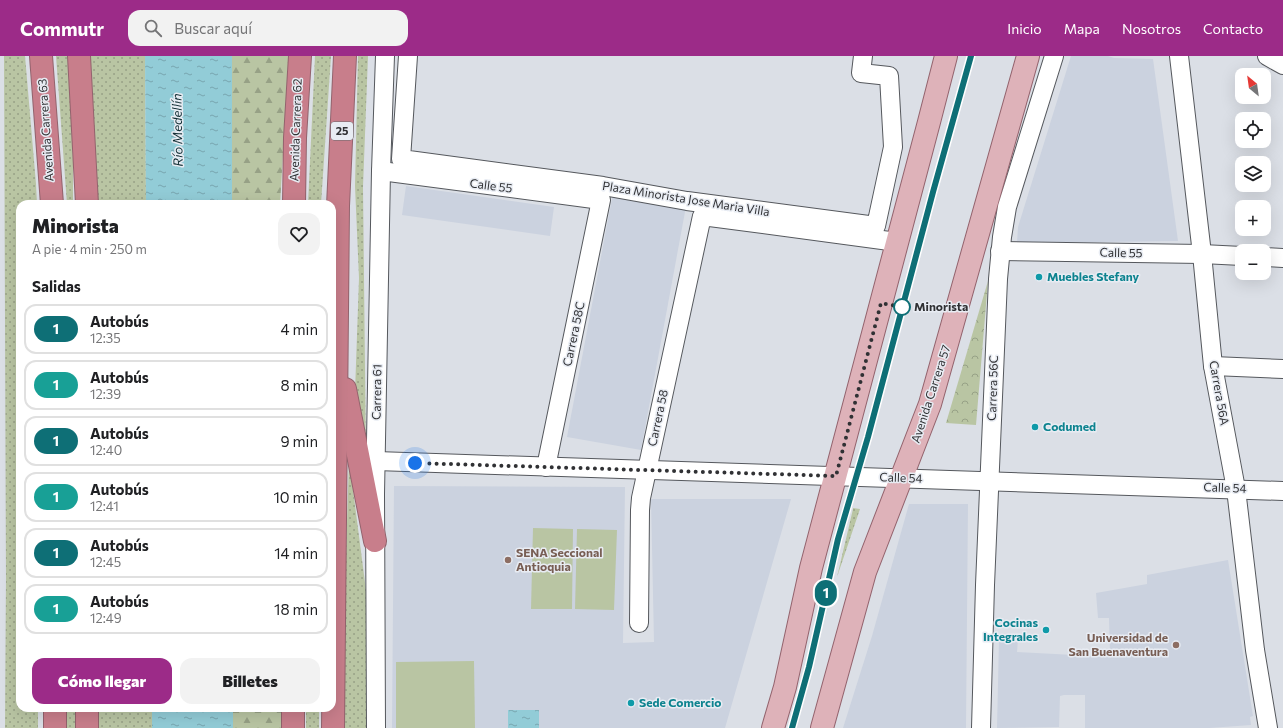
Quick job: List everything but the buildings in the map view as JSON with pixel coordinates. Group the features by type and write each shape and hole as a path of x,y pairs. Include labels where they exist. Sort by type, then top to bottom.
{"highway":[{"name":"Avenida Carrera 63","path":"41,56 52,200"},
{"path":"79,56 87,200"},
{"name":"Avenida Carrera 62","path":"294,200 295,138 300,56"},
{"name":"25","path":"336,347 338,206 345,56"},
{"path":"336,217 338,206"},
{"path":"336,347 375,541"},
{"path":"55,712 55,728"},
{"path":"87,712 87,728"},
{"path":"293,712 293,728"},
{"name":"25","path":"333,712 333,728"}],"main road":[{"path":"929,122 930,56"},
{"path":"773,728 785,687 811,568 946,56"},
{"name":"Avenida Carrera 57","path":"822,728 865,572 924,422 936,383 1028,56"}],"street":[{"name":"Carrera 61","path":"376,728 376,461 381,171 385,56"},
{"name":"Plaza Minorista Jose Maria Villa","path":"408,56 402,159 603,186 687,201 876,226 893,147 889,76 860,73 864,56"},
{"name":"Carrera 56C","path":"981,728 983,636 1000,251 1007,207 1054,56"},
{"name":"Carrera 56A","path":"1178,56 1202,254 1213,366 1236,489 1255,650 1268,728"},
{"path":"1266,56 1283,65"},
{"name":"Calle 55","path":"381,171 601,200"},
{"name":"Carrera 58C","path":"546,467 601,200"},
{"name":"Carrera 58","path":"639,623 640,510 647,470 702,216 897,242"},
{"name":"Calle 55","path":"1000,251 1235,256"},
{"path":"1271,257 1283,258"},
{"path":"1213,366 1283,369"},
{"name":"Calle 54","path":"376,461 1283,491"}],"shaded area":[{"path":"1071,56 1108,56 1114,58 1153,59 1178,241 1017,243 1018,227"},
{"path":"406,186 554,207 550,236 402,215"},
{"path":"614,188 687,201 641,450 567,437"},
{"name":"SENA Seccional Antioquia","path":"394,486 625,487 623,643 654,642 651,499 791,499 725,728 392,728"},
{"path":"909,504 968,504 966,728 843,728 872,636"},
{"name":"Universidad de San Buenaventura","path":"1228,560 1253,716 1250,717 1251,725 1209,728 1085,728 1085,695 1064,695 1060,696 1059,727 997,728 999,639 1018,639 1017,652 1093,656 1110,655 1109,618 1098,618 1096,593 1147,584 1147,575"}],"green space":[{"path":"4,56 25,56 37,200 16,200 16,712 38,712 38,728 5,728 6,578"},
{"path":"56,56 68,56 73,159 73,200 67,200"},
{"path":"89,56 145,56 146,200 94,200"},
{"path":"232,56 289,56 280,200 232,200"},
{"path":"315,56 331,56 321,200 308,200"},
{"path":"358,56 368,56 363,187 366,458 355,392 359,278 355,186"},
{"path":"988,281 976,425 946,423"},
{"path":"349,459 370,621 371,728 344,728 346,555"},
{"path":"853,509 860,509 837,577"},
{"path":"533,528 573,529 572,609 531,609"},
{"path":"577,529 617,530 614,610 575,609"},
{"path":"474,661 475,728 396,728 396,662"},
{"path":"66,712 78,712 78,728 66,728"},
{"path":"96,712 152,712 152,728 96,728"},
{"path":"233,712 281,712 281,728 233,728"},
{"path":"306,712 319,712 319,728 306,728"}],"water":[{"name":"Río Medellín","path":"145,56 232,56 232,200 146,200"},
{"path":"508,710 539,710 539,728 508,728"},
{"path":"152,712 233,712 233,728 152,728"}],"bus line":[{"name":"1","path":"792,728 809,667 838,539 868,437 971,56"}],"place":[{"name":"Muebles Stefany","path":"1039,277"},
{"name":"Minorista","path":"902,307"},
{"name":"Codumed","path":"1035,427"},
{"name":"SENA Seccional Antioquia","path":"508,560"},
{"name":"Cocinas Integrales","path":"1046,630"},
{"name":"Universidad de San Buenaventura","path":"1176,645"},
{"name":"Sede Comercio","path":"631,703"}],"route":[{"path":"415,463 836,476 881,303 902,307"}]}
